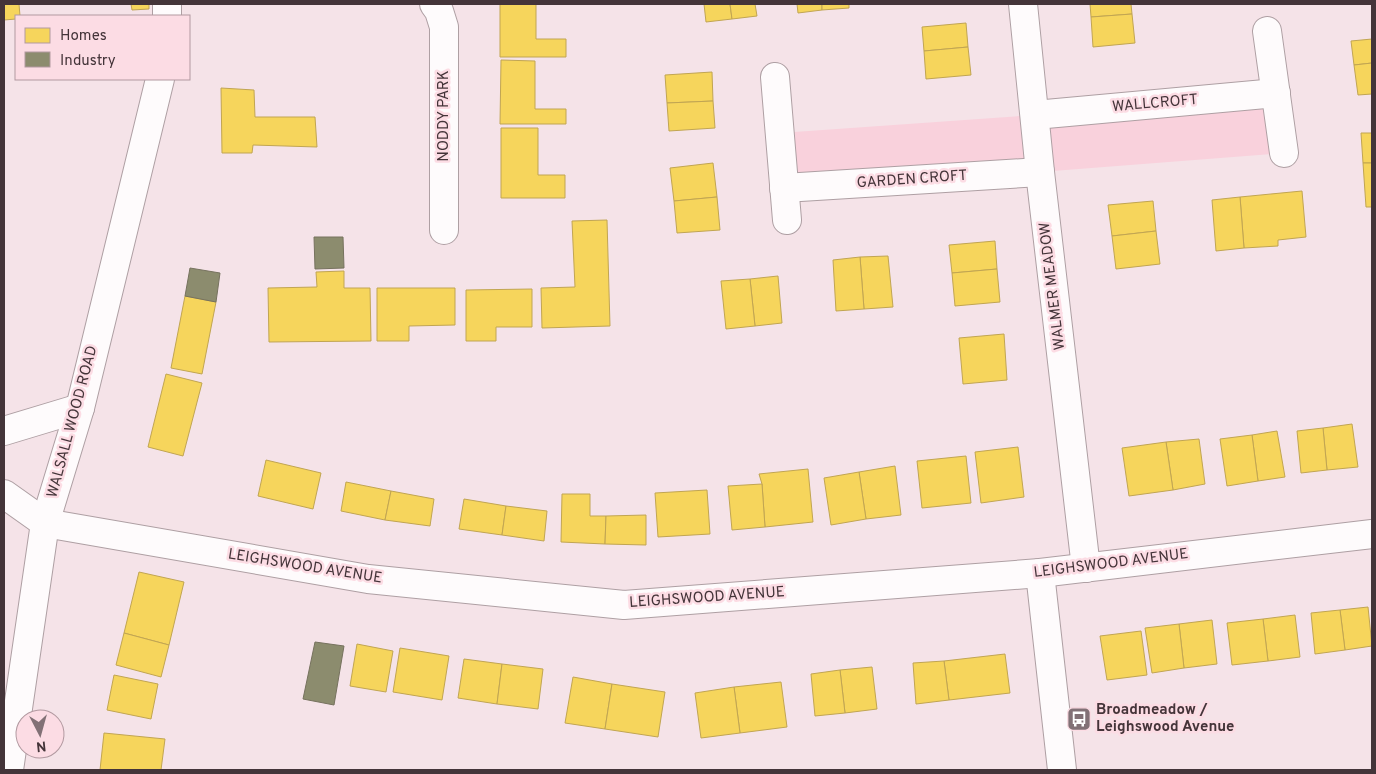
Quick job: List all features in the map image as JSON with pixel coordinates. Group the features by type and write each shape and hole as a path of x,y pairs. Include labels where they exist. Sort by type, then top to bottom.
{"street":[{"name":"NODDY PARK","path":"434,4 439,11 444,26 444,230"},
{"name":"WALMER MEADOW","path":"1023,4 1040,172 1086,568"},
{"path":"1267,31 1284,153"},
{"path":"775,77 787,220"},
{"name":"WALSALL WOOD ROAD","path":"9,770 45,523 80,408 160,80"},
{"name":"WALLCROFT","path":"1035,115 1276,93"},
{"name":"GARDEN CROFT","path":"784,188 1040,172"},
{"path":"4,431 80,408"},
{"path":"4,494 45,523"},
{"name":"LEIGHSWOOD AVENUE","path":"45,523 368,579 624,605 1040,573 1372,534"},
{"path":"1040,573 1062,770"}],"shaded area":[{"path":"1276,93 1284,153 1040,172 784,188 780,133 1035,115"}],"building: Homes":[{"path":"4,4 19,4 20,15 15,15 15,19 4,20"},
{"path":"131,4 149,4 149,9 132,10"},
{"path":"500,4 536,4 536,39 566,39 566,57 500,57"},
{"path":"704,4 730,4 732,19 706,22"},
{"path":"730,4 755,4 757,16 732,19"},
{"path":"797,4 822,4 822,10 798,13"},
{"path":"822,4 849,4 849,8 822,10"},
{"path":"1090,4 1131,4 1132,14 1091,17"},
{"path":"1132,14 1135,43 1093,47 1091,17"},
{"path":"966,23 968,47 924,51 922,27"},
{"path":"1372,39 1372,63 1354,65 1351,41"},
{"path":"968,47 971,75 926,79 924,51"},
{"path":"501,60 535,61 535,109 566,109 566,124 500,124"},
{"path":"1372,63 1372,94 1358,95 1354,65"},
{"path":"712,72 713,101 667,103 665,75"},
{"path":"221,88 254,90 255,117 315,117 317,147 253,145 252,153 222,153"},
{"path":"713,101 715,128 669,131 667,103"},
{"path":"501,128 538,128 538,175 565,175 565,198 501,198"},
{"path":"1361,133 1372,133 1372,163 1363,163"},
{"path":"713,163 717,197 674,201 670,168"},
{"path":"1363,163 1372,163 1372,207 1366,207"},
{"path":"1302,191 1306,237 1278,240 1278,246 1244,248 1240,197"},
{"path":"717,197 720,230 677,233 674,201"},
{"path":"1240,197 1244,248 1216,251 1212,200"},
{"path":"1153,201 1156,231 1112,236 1108,205"},
{"path":"607,220 610,326 542,328 541,288 575,287 572,221"},
{"path":"1156,231 1160,264 1116,269 1112,236"},
{"path":"995,241 997,269 952,273 949,245"},
{"path":"888,256 893,307 864,309 860,257"},
{"path":"860,257 864,309 836,311 833,260"},
{"path":"997,269 1000,302 955,306 952,273"},
{"path":"344,271 344,288 370,288 371,341 269,342 268,288 317,287 316,272"},
{"path":"778,276 782,323 755,326 750,279"},
{"path":"750,279 755,326 726,329 721,281"},
{"path":"377,288 455,288 455,325 409,326 409,341 377,341"},
{"path":"532,289 532,327 496,327 496,341 466,341 466,290"},
{"path":"185,296 216,302 202,374 171,368"},
{"path":"1004,334 1007,380 963,384 959,338"},
{"path":"166,374 202,383 183,456 148,447"},
{"path":"1352,424 1358,467 1327,470 1323,428"},
{"path":"1323,428 1327,470 1301,473 1297,431"},
{"path":"1277,431 1285,477 1258,481 1252,435"},
{"path":"1252,435 1258,481 1227,486 1220,439"},
{"path":"1199,439 1205,484 1173,490 1166,442"},
{"path":"1166,442 1173,490 1129,496 1122,448"},
{"path":"1018,447 1024,497 981,503 975,452"},
{"path":"966,456 971,503 922,508 917,461"},
{"path":"266,460 321,473 313,509 258,496"},
{"path":"895,466 901,515 866,519 859,472"},
{"path":"808,469 813,522 765,527 762,484 759,474"},
{"path":"859,472 866,519 831,525 824,478"},
{"path":"346,482 391,491 385,520 341,511"},
{"path":"762,484 765,527 732,530 728,486"},
{"path":"707,490 710,534 658,537 655,493"},
{"path":"391,491 434,499 430,526 385,520"},
{"path":"562,494 590,494 590,516 606,516 605,544 561,542"},
{"path":"464,499 506,506 502,535 459,529"},
{"path":"506,506 547,511 544,541 502,535"},
{"path":"646,515 646,545 605,544 606,516"},
{"path":"139,572 184,582 169,645 124,633"},
{"path":"1368,607 1372,646 1345,650 1340,610"},
{"path":"1340,610 1345,650 1315,654 1311,613"},
{"path":"1295,615 1300,657 1268,661 1263,619"},
{"path":"1263,619 1268,661 1232,665 1227,623"},
{"path":"1212,620 1217,664 1184,668 1179,624"},
{"path":"1179,624 1184,668 1152,673 1145,628"},
{"path":"1141,631 1147,675 1107,680 1100,636"},
{"path":"124,633 169,645 161,677 116,665"},
{"path":"357,644 393,651 386,692 350,686"},
{"path":"400,648 449,656 442,700 393,692"},
{"path":"1005,654 1010,693 949,700 944,661"},
{"path":"464,659 502,664 497,704 458,698"},
{"path":"944,661 949,700 916,704 913,663"},
{"path":"502,664 543,669 538,709 497,704"},
{"path":"872,667 877,709 845,713 840,670"},
{"path":"840,670 845,713 815,716 811,674"},
{"path":"114,675 158,684 151,719 107,710"},
{"path":"573,677 612,684 605,729 565,723"},
{"path":"781,682 787,727 740,733 734,687"},
{"path":"612,684 665,692 658,737 605,729"},
{"path":"734,687 740,733 701,738 695,693"},
{"path":"104,733 165,739 161,770 100,770"}],"building: Industry":[{"path":"314,237 343,237 344,268 315,269"},
{"path":"190,268 220,273 216,302 185,296"},
{"path":"315,642 344,646 334,705 303,699"}],"place":[{"name":"Broadmeadow / Leighswood Avenue","path":"1079,719"}]}
